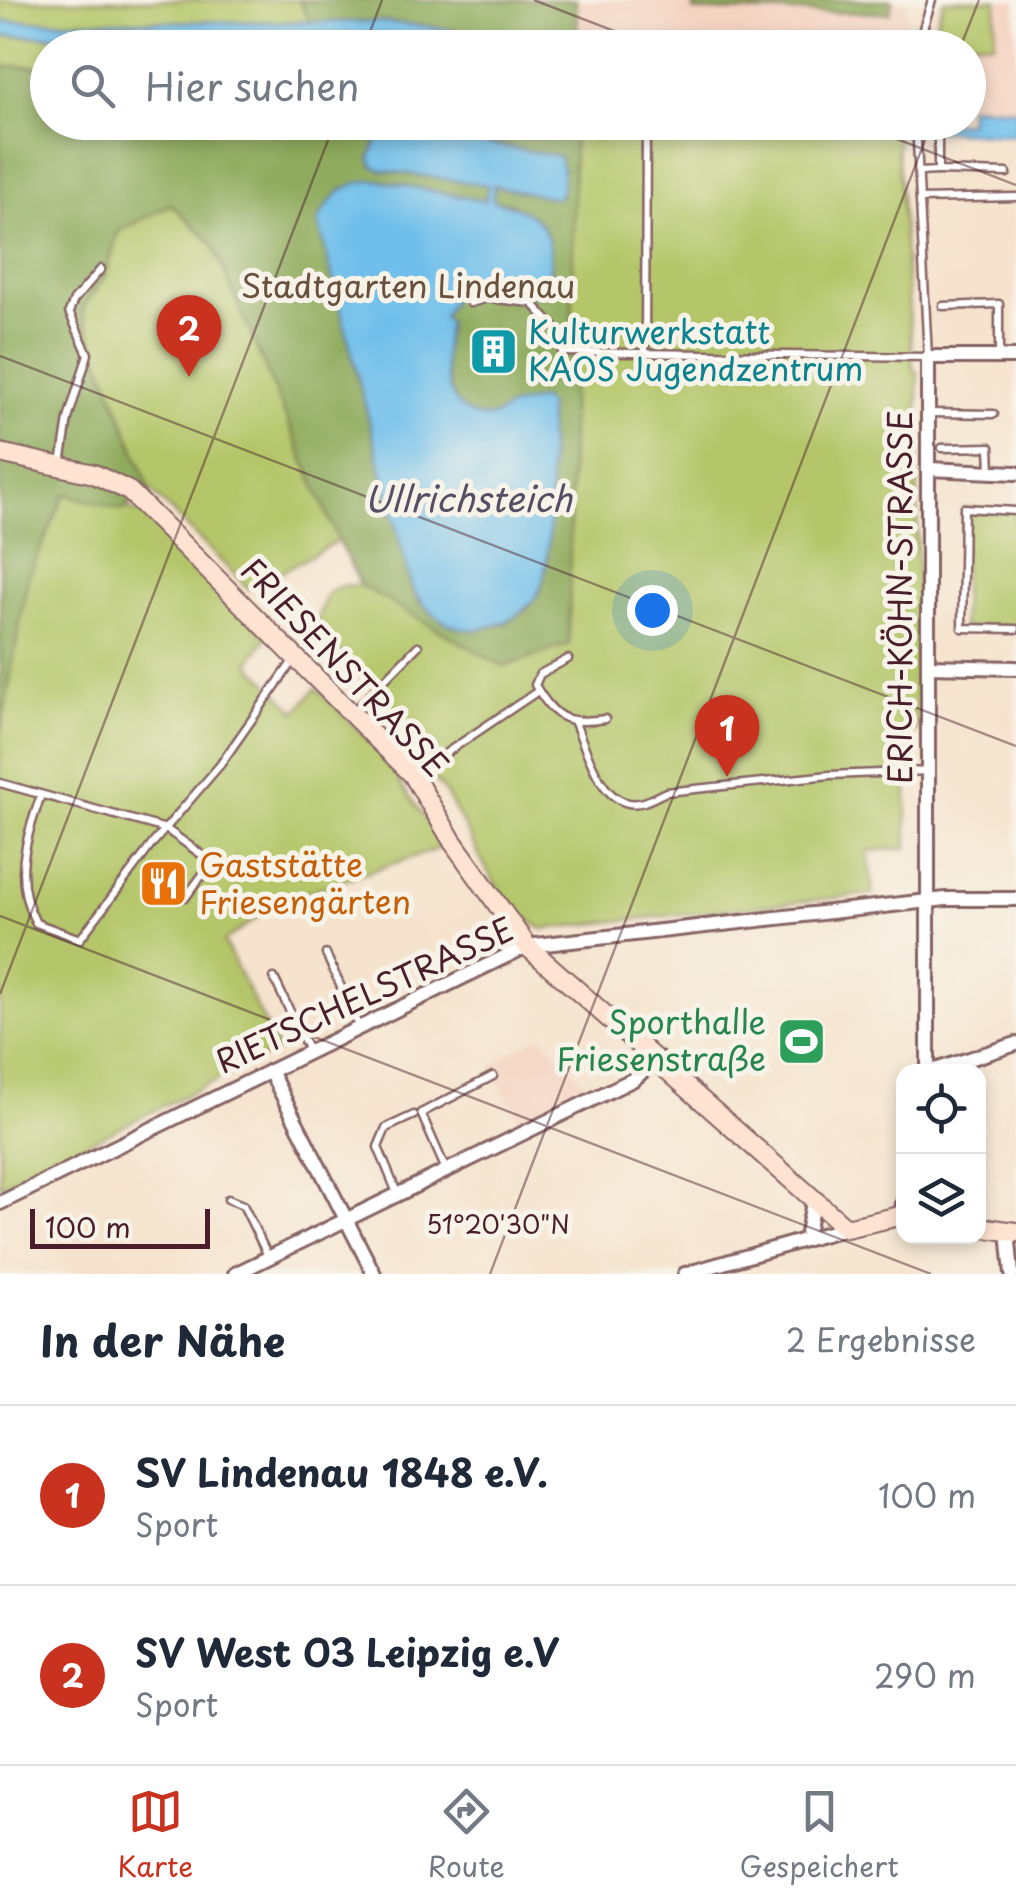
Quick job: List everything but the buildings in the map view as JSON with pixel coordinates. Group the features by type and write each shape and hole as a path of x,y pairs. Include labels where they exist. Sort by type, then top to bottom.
{"street":[{"path":"928,356 1016,357"},
{"name":"ERICH-KÖHN-STRASSE","path":"928,356 928,1064"},
{"name":"FRIESENSTRASSE","path":"0,453 94,474 129,491 413,775 453,842 527,946 846,1228"},
{"path":"928,469 1016,474"},
{"path":"928,666 1016,668"},
{"name":"RIETSCHELSTRASSE","path":"0,1204 527,946 930,902 1016,899"},
{"path":"953,1064 1016,1044"},
{"path":"235,1274 346,1220 376,1210 446,1171 634,1080 658,1058"},
{"path":"270,1071 374,1274"},
{"path":"806,1238 814,1198"},
{"path":"685,1274 712,1270 896,1211"},
{"path":"986,1228 1012,1232 1012,1274"}],"lane":[{"path":"923,30 932,0"},
{"path":"645,352 646,140"},
{"name":"ERICH-KÖHN-STRASSE","path":"918,140 928,356"},
{"path":"938,140 938,171"},
{"path":"919,172 1007,173"},
{"path":"920,199 1016,198"},
{"path":"61,465 66,430 88,354 69,312 74,300 101,269"},
{"path":"470,304 487,298 532,303 560,333 562,352 928,356"},
{"path":"943,306 998,304 999,357"},
{"path":"928,414 994,414"},
{"path":"942,448 990,447 990,472"},
{"path":"1016,510 964,508 962,628 1016,628"},
{"path":"352,713 418,646"},
{"path":"41,795 21,866 26,904 36,923 80,938 220,765 296,657"},
{"path":"568,658 540,674 534,685 550,710 575,723 605,719"},
{"path":"413,775 538,691"},
{"path":"575,723 607,790 612,796 632,803 642,804 666,792 830,774 929,771"},
{"path":"0,783 166,830 212,862 186,897"},
{"path":"326,954 360,1028"},
{"path":"274,978 310,1052"},
{"path":"446,1171 421,1113 493,1076"},
{"path":"395,1199 378,1146 386,1128 414,1115"},
{"path":"228,1200 242,1204 269,1257"}],"shaded area":[{"path":"576,0 694,0 694,10 890,13 892,0 907,0 907,30 577,30"},
{"path":"997,0 1016,0 1016,109 986,107 986,42 993,42"},
{"path":"541,1035 591,1091 520,1124 490,1065"}],"green space":[{"path":"0,0 299,0 310,22 0,21"},
{"path":"299,0 576,0 577,30 450,30 383,22 310,22"},
{"path":"694,0 892,0 890,13 694,11"},
{"path":"944,0 997,0 994,43 986,42 986,30 934,30"},
{"path":"0,36 30,36 30,67 0,66"},
{"path":"0,66 30,67 30,140 574,140 569,644 504,667 361,586 212,243 171,204 118,232 106,274 83,308 150,490 122,510 65,494 28,577 0,737","holes":["381,170 561,195 555,198 494,186 493,201 513,204 551,267 547,290 524,295 489,290 456,292 442,318 448,323 448,382 461,408 473,415 492,417 510,407 541,399 548,557 540,592 528,608 507,623 474,630 421,604 412,589 318,221 377,180 486,201 488,185"]},
{"name":"Stadtgarten Lindenau","path":"573,140 897,140 913,368 918,373 917,730 907,732 907,848 868,851 873,894 543,929 510,903 497,886 446,794 419,763 436,749 314,626 333,589 361,585 338,541 249,589 150,490 83,308 106,274 118,232 172,204 212,243 573,151"},
{"path":"65,494 144,513 267,637 249,663 296,712 316,688 399,770 399,781 437,836 440,848 276,903 224,942 278,1050 0,1186 0,737 28,577"},
{"path":"964,508 1016,511 1016,629 962,628"}],"water":[{"path":"0,21 383,22 450,30 30,30 30,36 0,36"},
{"path":"986,107 1016,109 1016,136 986,134"},
{"name":"Ullrichsteich","path":"377,140 468,140 559,156 563,171 561,195 555,198 494,186 493,201 526,212 544,230 550,256 547,291 524,295 489,289 456,292 443,318 448,322 448,382 461,408 489,417 541,399 548,405 549,532 543,580 526,609 489,627 470,630 450,625 432,613 412,589 318,221 341,191 356,183 377,180 485,201 488,185 381,170 373,166 370,158"}],"place":[{"name":"Kulturwerkstatt KAOS Jugendzentrum","path":"493,351"},
{"name":"SV West 03 Leipzig e.V","path":"189,377"},
{"name":"SV Lindenau 1848 e.V.","path":"727,777"},
{"name":"Gaststätte Friesengärten","path":"164,884"},
{"name":"Sporthalle Friesenstraße","path":"801,1041"}]}
